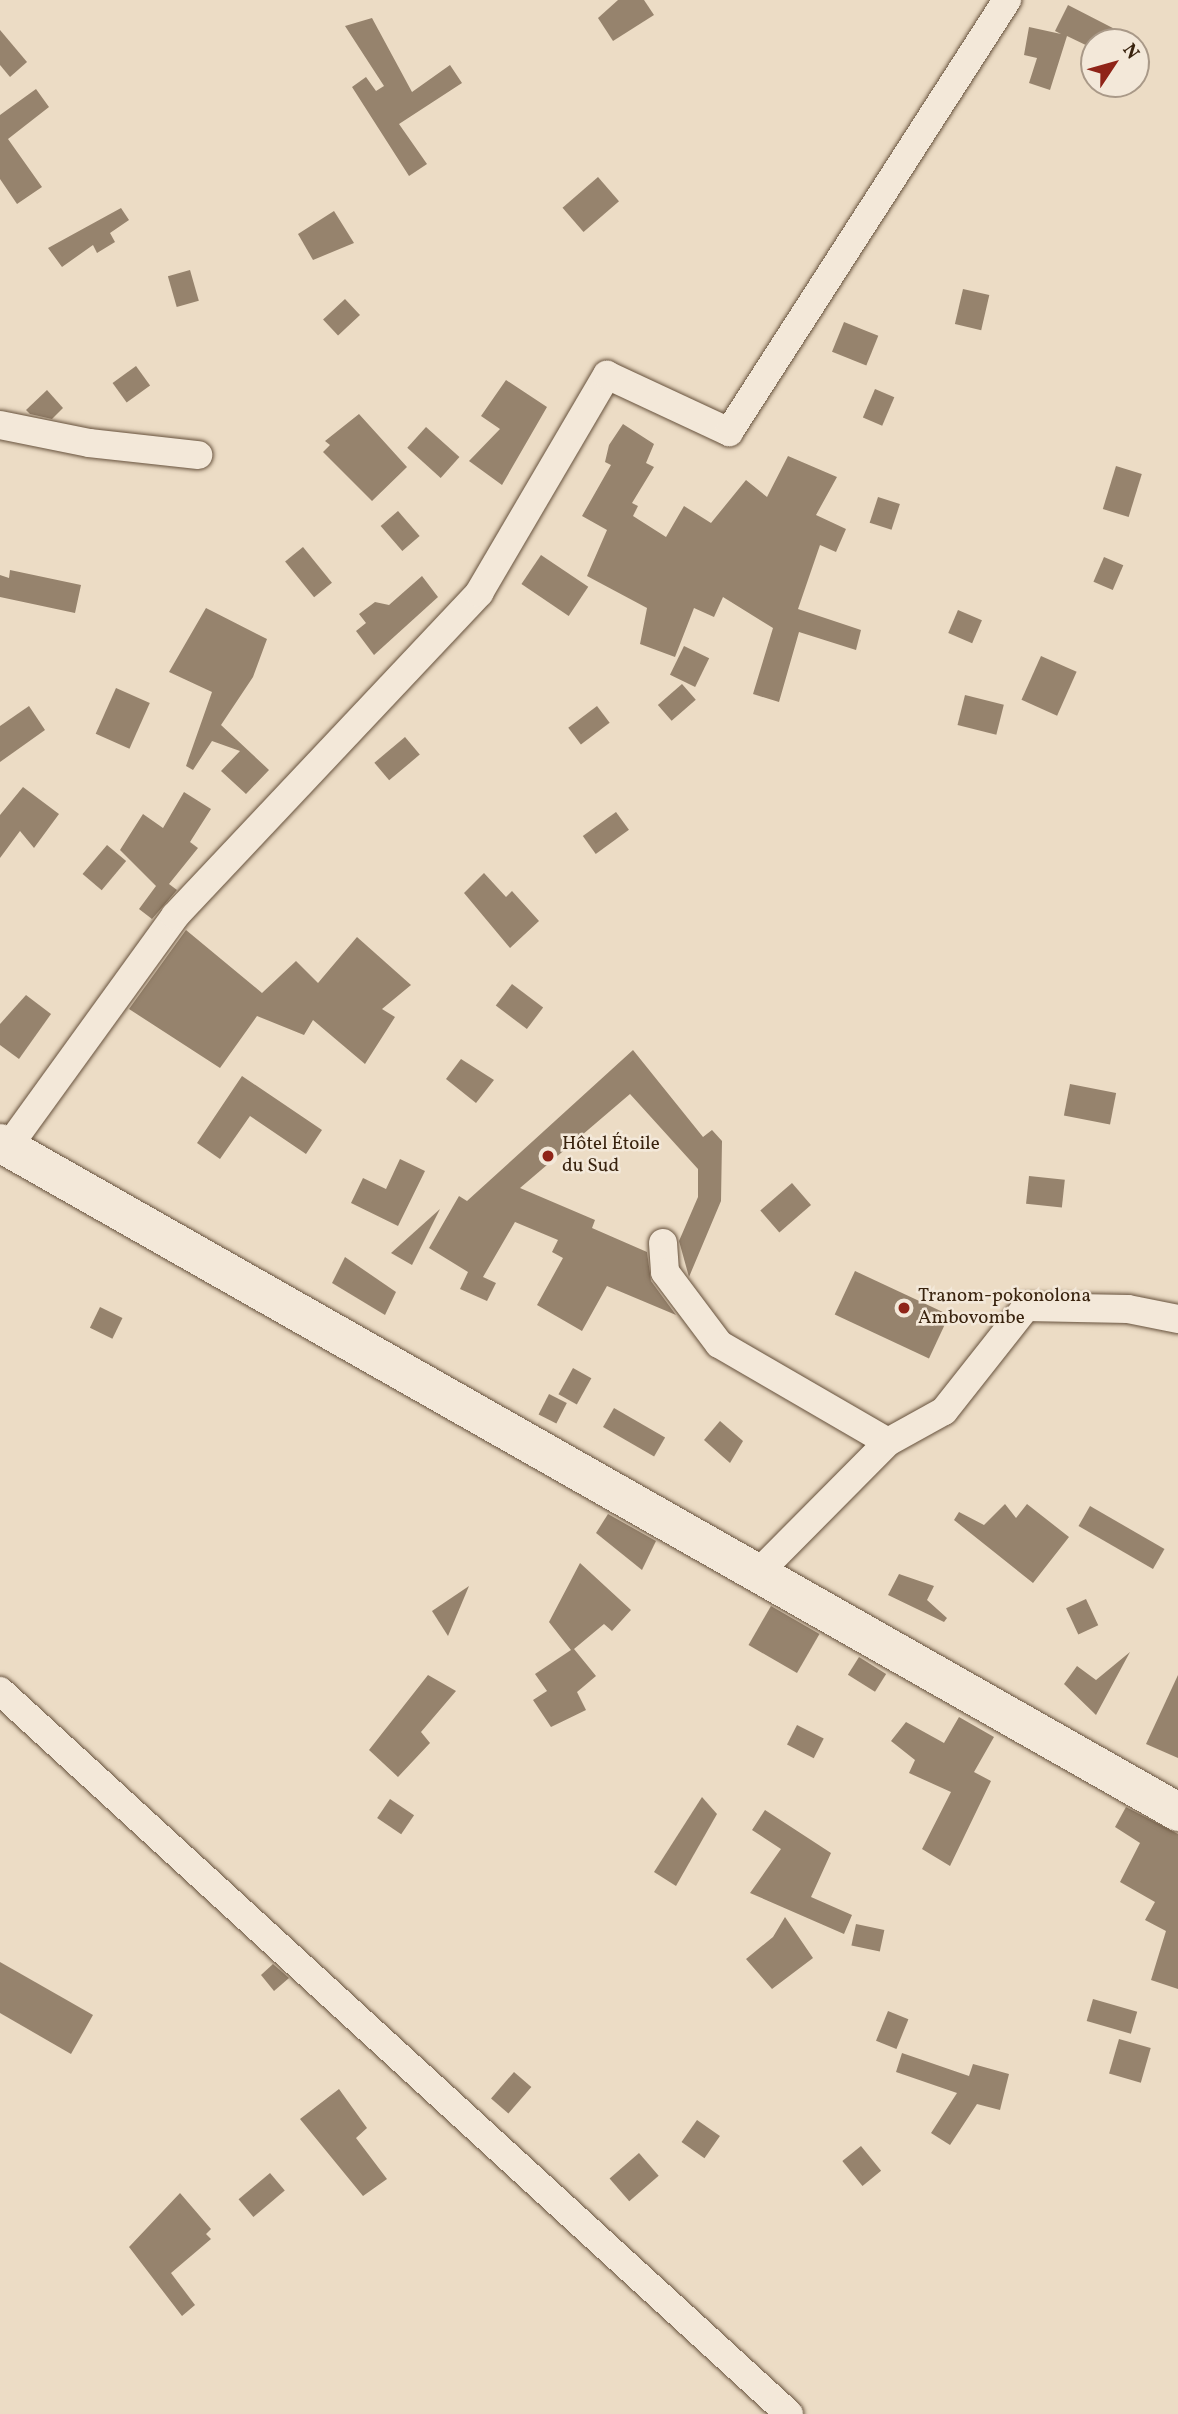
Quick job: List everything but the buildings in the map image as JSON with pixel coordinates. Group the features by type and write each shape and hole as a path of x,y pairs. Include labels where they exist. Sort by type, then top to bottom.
{"main road":[{"path":"4,1145 1178,1812"}],"street":[{"path":"4,1145 175,916 479,593 607,375 729,432 1007,0"},
{"path":"0,425 89,443 198,455"},
{"path":"663,1242 665,1272 719,1344 888,1442"},
{"path":"758,1573 888,1442 944,1411 1026,1307 1128,1309 1178,1319"},
{"path":"0,1691 789,2414"}],"place":[{"name":"Hôtel Étoile du Sud","path":"548,1156"},
{"name":"Tranom-pokonolona Ambovombe","path":"904,1308"}]}
